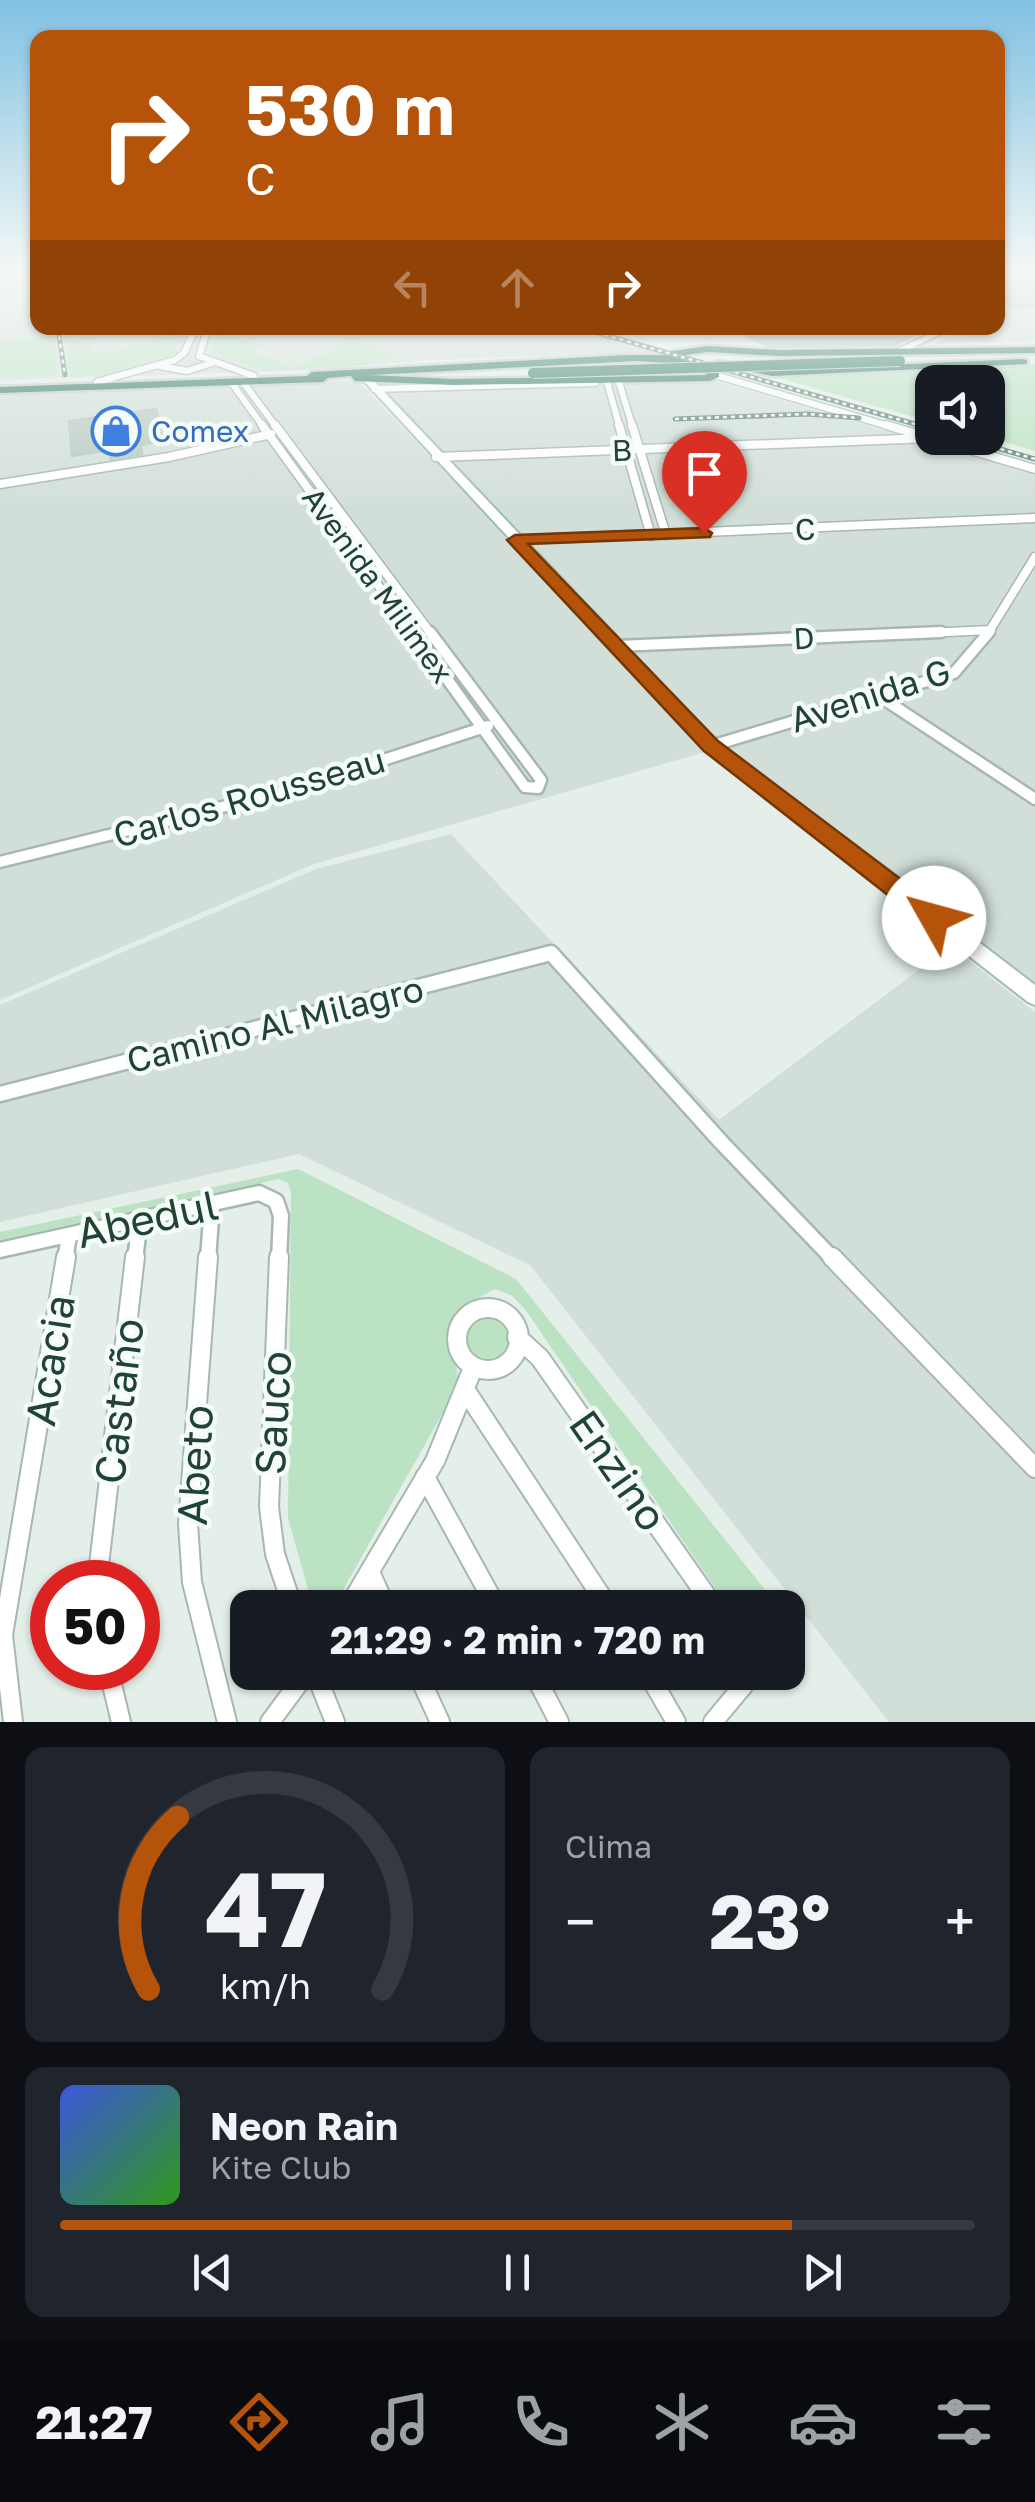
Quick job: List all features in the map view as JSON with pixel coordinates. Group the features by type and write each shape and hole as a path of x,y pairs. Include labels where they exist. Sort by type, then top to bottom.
{"highway":[{"path":"0,387 243,380 626,358 710,349"},
{"path":"714,349 706,355 712,361 744,371 772,373 1033,355"},
{"path":"720,349 1033,355"},
{"path":"312,375 1033,355"},
{"path":"626,358 677,360 709,370 717,377"},
{"path":"365,382 533,371"},
{"path":"0,387 243,380 717,377 748,382 772,373"}],"main road":[{"path":"365,382 711,746 1035,996"}],"street":[{"path":"96,382 160,366 175,360 186,349"},
{"path":"200,349 208,361 243,380"},
{"path":"175,360 208,361"},
{"path":"160,366 187,371 208,361"},
{"path":"365,382 666,379"},
{"name":"Avenida Milimex","path":"243,380 541,780 538,788 525,787 269,435 243,380"},
{"path":"607,382 651,536"},
{"path":"619,382 666,535"},
{"path":"748,382 915,434"},
{"path":"0,484 169,457 280,432"},
{"name":"B","path":"436,456 915,439"},
{"path":"987,455 1035,469"},
{"path":"640,496 654,495"},
{"name":"C","path":"515,540 1035,518"},
{"name":"Avenida G","path":"711,746 954,673 991,630 1035,557"},
{"name":"D","path":"618,646 991,630"},
{"path":"879,696 1035,799"},
{"name":"Carlos Rousseau","path":"0,862 290,790 496,722"},
{"name":"Camino Al Milagro","path":"0,1094 551,953 721,1142 1035,1468"},
{"name":"Abedul","path":"0,1250 267,1195 276,1201 281,1216"},
{"name":"Abeto","path":"212,1204 188,1524 192,1582 228,1722"},
{"name":"Sauco","path":"281,1216 268,1507 275,1554 287,1590"},
{"name":"Castaño","path":"101,1560 140,1220"},
{"name":"Acacia","path":"13,1722 2,1634 70,1236"},
{"path":"490,1306 502,1310 514,1324 517,1337 514,1354 503,1367 488,1372 472,1368 460,1352 458,1338 464,1320 473,1311 490,1306"},
{"name":"Enzino","path":"517,1337 540,1358 702,1590"},
{"path":"359,1590 424,1476 466,1391 472,1368"},
{"path":"466,1391 596,1590"},
{"path":"424,1476 487,1590"},
{"path":"370,1572 378,1590"},
{"path":"113,1690 121,1722"},
{"path":"270,1722 294,1690"},
{"path":"322,1690 335,1722"},
{"path":"425,1690 440,1722"},
{"path":"542,1690 559,1722"},
{"path":"657,1690 676,1722"},
{"path":"713,1722 740,1690"}],"shaded area":[{"path":"0,349 60,349 64,378 0,380"},
{"path":"65,349 656,352 428,360 315,370 68,378"},
{"path":"357,380 712,750 314,864 0,1000 0,394"},
{"path":"717,381 915,440 915,455 967,455 1035,475 1035,987 707,733 382,393"},
{"path":"451,834 719,1120 951,946 1035,1012 1035,1722 889,1722 805,1615 805,1590 785,1590 530,1265 299,1154 0,1222 0,1005 316,869"}],"green space":[{"path":"0,349 55,349 56,376 0,377"},
{"path":"67,349 93,349 94,353 173,349 176,353 109,375 71,377"},
{"path":"211,349 256,349 251,352 295,368 333,349 392,353 367,365 267,371 210,353"},
{"path":"1035,364 1035,451 1005,442 1005,365"},
{"path":"915,369 915,417 771,376"},
{"path":"298,1169 516,1279 765,1590 716,1590 525,1309 511,1295 495,1289 460,1308 451,1331 459,1384 343,1590 308,1590 288,1518 288,1183 279,1179 0,1240 0,1232"},
{"path":"487,1318 502,1325 509,1340 502,1355 487,1362 472,1355 465,1340 472,1325"}],"building":[{"name":"Comex","path":"156,409 163,441 141,445 142,454 111,459 110,450 72,456 69,421"}],"railway":[{"path":"61,349 65,375"},
{"path":"655,349 915,424"},
{"path":"675,419 807,414 859,418"},
{"path":"1005,450 1035,459"}],"place":[{"name":"Comex","path":"116,431"}],"route":[{"path":"704,533 515,540 711,746 934,918"}]}
